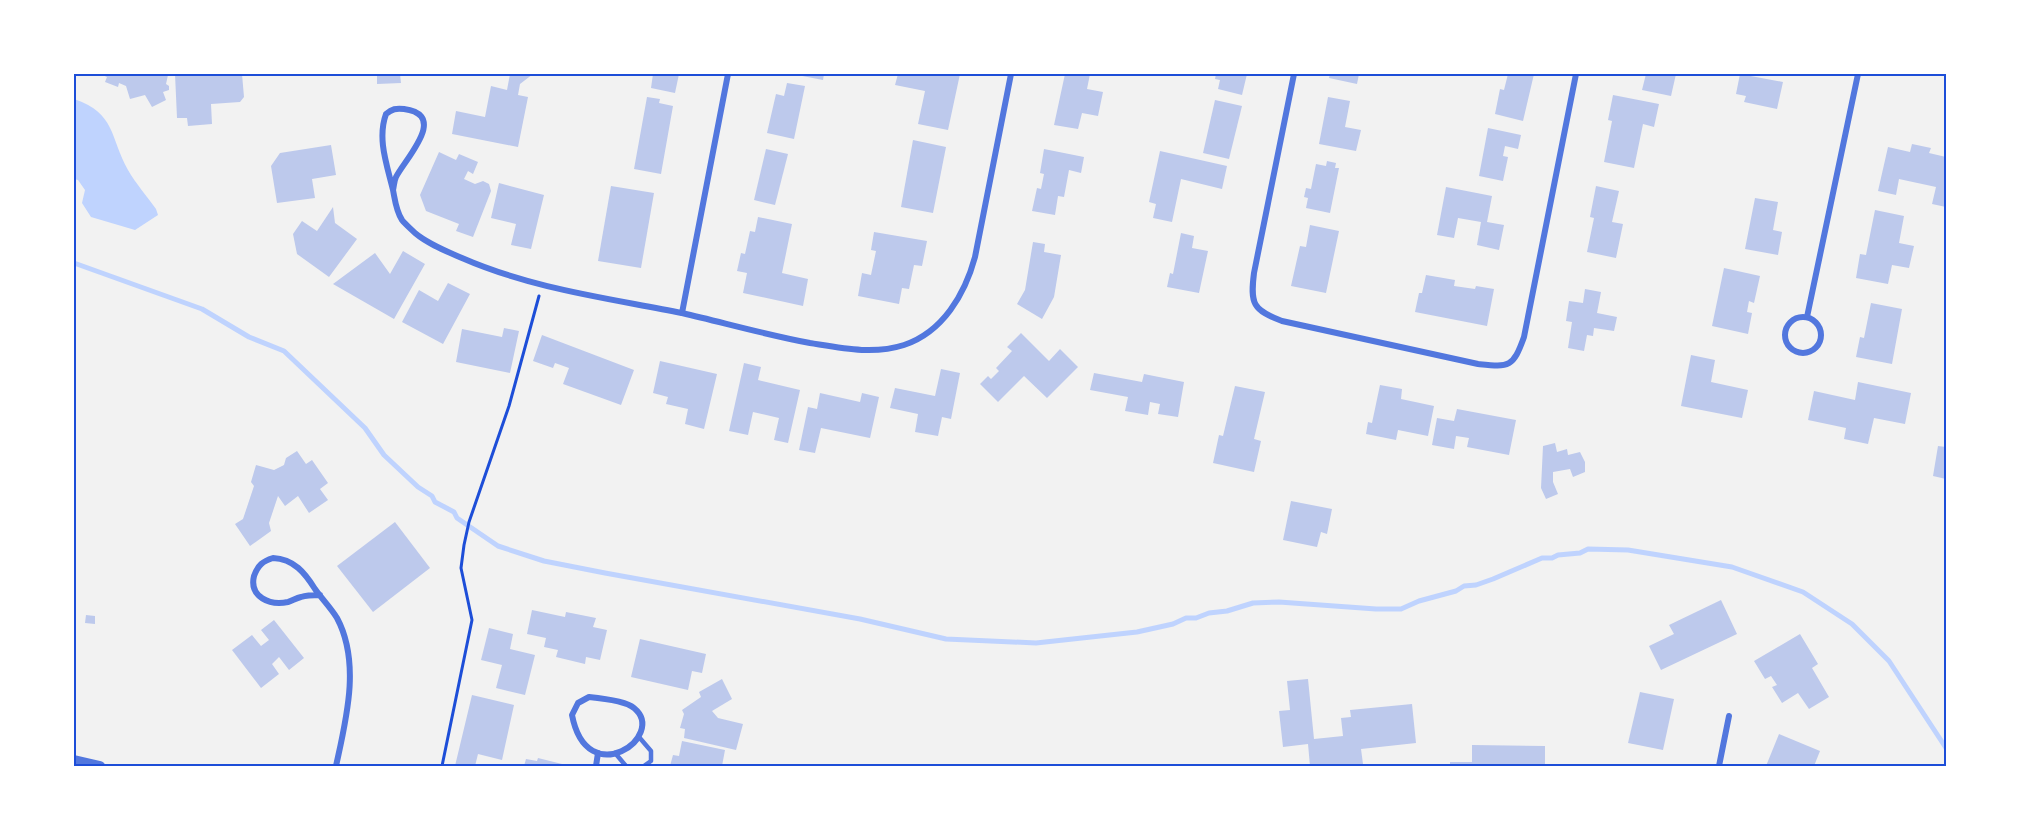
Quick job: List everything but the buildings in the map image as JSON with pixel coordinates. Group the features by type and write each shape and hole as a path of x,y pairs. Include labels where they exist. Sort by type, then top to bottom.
{"street":[{"path":"682,314 729,74"},
{"path":"393,190 395,179 415,151 423,130 423,121 419,115 398,108 386,114 383,123 384,156 396,205 402,220 434,245 480,266 541,285 844,349 871,351 889,348 904,345 919,338 946,316 958,301 969,280 1011,74"},
{"path":"1294,74 1254,273 1251,292 1253,302 1258,309 1282,321 1496,366 1507,365 1513,361 1524,337 1576,74"},
{"path":"1807,317 1857,74"},
{"path":"1807,317 1816,322 1820,330 1821,341 1813,351 1799,354 1789,347 1785,333 1792,320 1807,317"},
{"path":"320,595 302,596 287,602 263,600 255,593 253,581 255,573 259,565 273,558 291,562 304,572 338,620 350,664 349,696 336,766"},
{"path":"589,697 633,706 639,713 642,723 639,737 633,746 622,752 598,753 586,747 574,729 572,715 579,703 589,697"},
{"path":"1719,766 1729,716"},
{"path":"596,766 598,753"},
{"path":"74,760 100,766"}],"lane":[{"path":"639,737 651,751 651,761 646,766"},
{"path":"615,753 626,766"}],"path":[{"path":"442,766 471,620 461,568 464,545 469,522 509,406 541,285"}],"water":[{"path":"74,99 88,105 105,119 128,170 156,209 158,215 135,230 91,217 82,203 85,190 78,180 74,179"}],"waterway":[{"path":"74,263 202,309 249,337 284,351 365,428 384,455 418,487 432,496 435,502 454,512 457,518 498,546 544,561 860,619 946,639 1036,643 1137,632 1253,603 1279,602 1401,609 1419,601 1456,591 1464,586 1476,585 1493,579 1542,558 1580,553 1588,549 1628,550 1732,567 1803,592 1852,624 1889,661 1946,748"}]}
